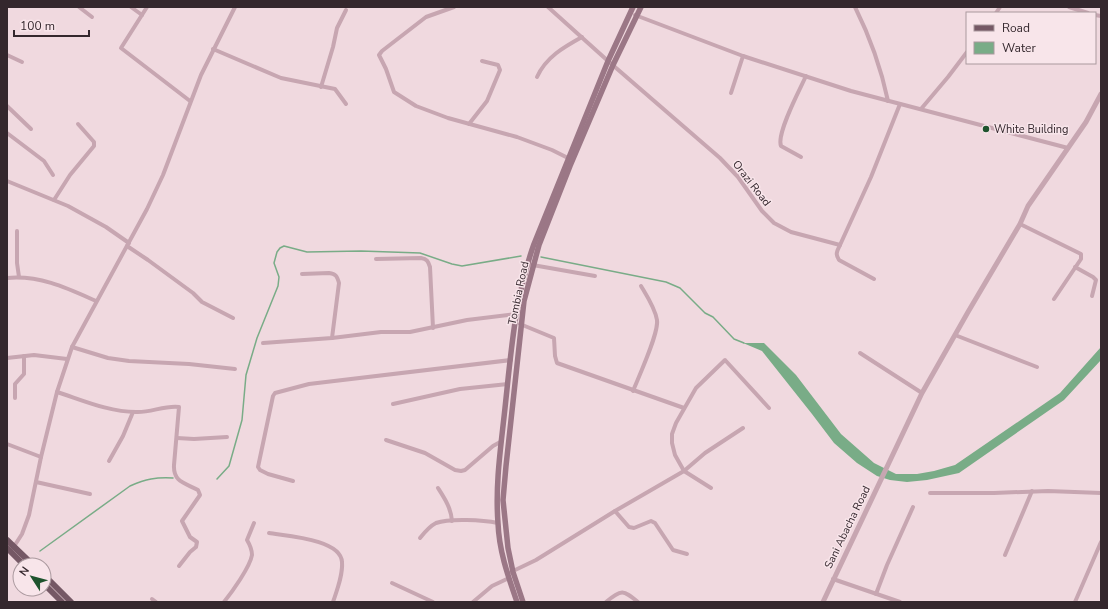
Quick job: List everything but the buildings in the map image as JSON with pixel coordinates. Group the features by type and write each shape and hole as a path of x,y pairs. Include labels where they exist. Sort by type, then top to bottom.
{"main road":[{"name":"Tombia Road","path":"523,602 502,554 498,522 497,494 516,314 527,264 608,61 633,7"},
{"name":"Tombia Road","path":"517,602 510,575 503,500 524,301 539,245 570,159 641,7"},
{"path":"7,540 10,549 17,557"},
{"path":"10,549 22,557"},
{"path":"52,584 71,602"},
{"path":"52,592 62,602"}],"street":[{"path":"79,7 92,17"},
{"path":"131,7 142,15"},
{"path":"147,7 121,48 190,101"},
{"path":"10,549 22,534 29,515 41,457 57,392 67,359 96,302 128,245 163,175 190,101 213,49 235,7"},
{"path":"454,7 426,17 382,51 379,55 394,92 429,112 517,137 552,150 570,159"},
{"name":"Orazi Road","path":"548,7 720,158 738,177 762,211 774,223 790,232 840,245"},
{"path":"855,7 882,72 888,101"},
{"path":"1069,7 1085,12"},
{"path":"321,87 337,28 346,10"},
{"path":"630,13 742,56 806,76 888,101 1068,148"},
{"path":"537,77 544,65 554,54 582,37"},
{"path":"213,49 281,78 334,89 346,104"},
{"path":"921,109 966,53"},
{"path":"7,55 22,62"},
{"path":"731,92 742,56"},
{"path":"469,124 488,101 500,70 498,65 482,61"},
{"path":"801,157 782,146 780,142 787,117 806,76"},
{"name":"Sani Abacha Road","path":"823,602 922,393 1020,224 1028,206 1086,122 1101,94"},
{"path":"874,279 839,260 837,252 871,177 900,104"},
{"path":"7,106 31,128"},
{"path":"54,200 70,176 94,146 94,142 78,124"},
{"path":"7,133 44,161 53,175"},
{"path":"7,181 54,200 87,216 193,293 202,302 233,318"},
{"path":"1020,224 1081,254 1081,259 1054,299"},
{"path":"17,232 17,263 19,277"},
{"path":"376,259 421,258 428,261 433,328"},
{"path":"527,264 595,276"},
{"path":"1075,267 1093,276 1096,280 1092,296"},
{"path":"302,274 329,273 334,274 337,277 339,283 332,338"},
{"path":"7,278 19,277 52,282 96,302"},
{"path":"633,391 655,334 657,321 656,314 641,286"},
{"path":"263,343 332,338 381,332 410,332 467,320 516,314"},
{"path":"515,322 554,338 557,363 684,408"},
{"path":"955,335 1036,367"},
{"path":"72,348 108,358 129,361 189,364 235,369"},
{"path":"860,353 922,393"},
{"path":"15,398 15,384 24,374 24,356"},
{"path":"7,358 39,356 67,359"},
{"path":"293,481 268,474 260,470 258,467 273,396 275,394 309,384 511,360"},
{"path":"711,488 684,471 675,455 672,438 676,423 696,388 725,360 769,408"},
{"path":"393,404 460,389 508,384"},
{"path":"57,392 107,407 133,412 178,406 174,473 178,479 200,492 200,495 182,521 190,536 197,542 196,548 190,552 179,566"},
{"path":"109,461 123,436 133,412"},
{"path":"473,602 492,586 684,471 705,453 743,428"},
{"path":"177,438 194,439 227,437"},
{"path":"386,440 425,453 455,470 461,471 465,470 493,446 502,441"},
{"path":"7,444 41,457"},
{"path":"36,482 90,494"},
{"path":"438,488 446,500 451,512 452,521"},
{"path":"930,493 994,493 1032,491 1101,493"},
{"path":"1006,555 1032,491"},
{"path":"876,594 886,564 913,508"},
{"path":"615,511 629,527 634,528 650,521 655,523 673,550 687,554"},
{"path":"420,538 435,524 452,521 480,520 498,522"},
{"path":"224,602 240,579 252,557 251,546 247,540 254,523"},
{"path":"269,533 317,541 336,550 341,557 342,563 340,580 334,602"},
{"path":"1075,602 1101,542"},
{"path":"833,579 900,602"},
{"path":"392,583 433,602"},
{"path":"606,602 622,591 638,602"}],"water":[{"path":"743,343 764,343 796,375 841,434 874,463 896,474 917,474 955,465 1060,393 1101,347 1101,360 1064,400 959,473 927,480 907,482 890,480 877,476 857,463 834,443 762,351"}],"waterway":[{"path":"217,479 229,466 242,420 246,375 257,338 278,286 279,277 274,263 277,252 280,248 284,246 307,252 361,251 420,253 462,266 521,256"},
{"path":"541,257 666,282 680,288 705,313 713,317 734,339 744,343"},
{"path":"40,551 130,486 151,479 173,478"}],"place":[{"name":"White Building","path":"986,129"}]}
